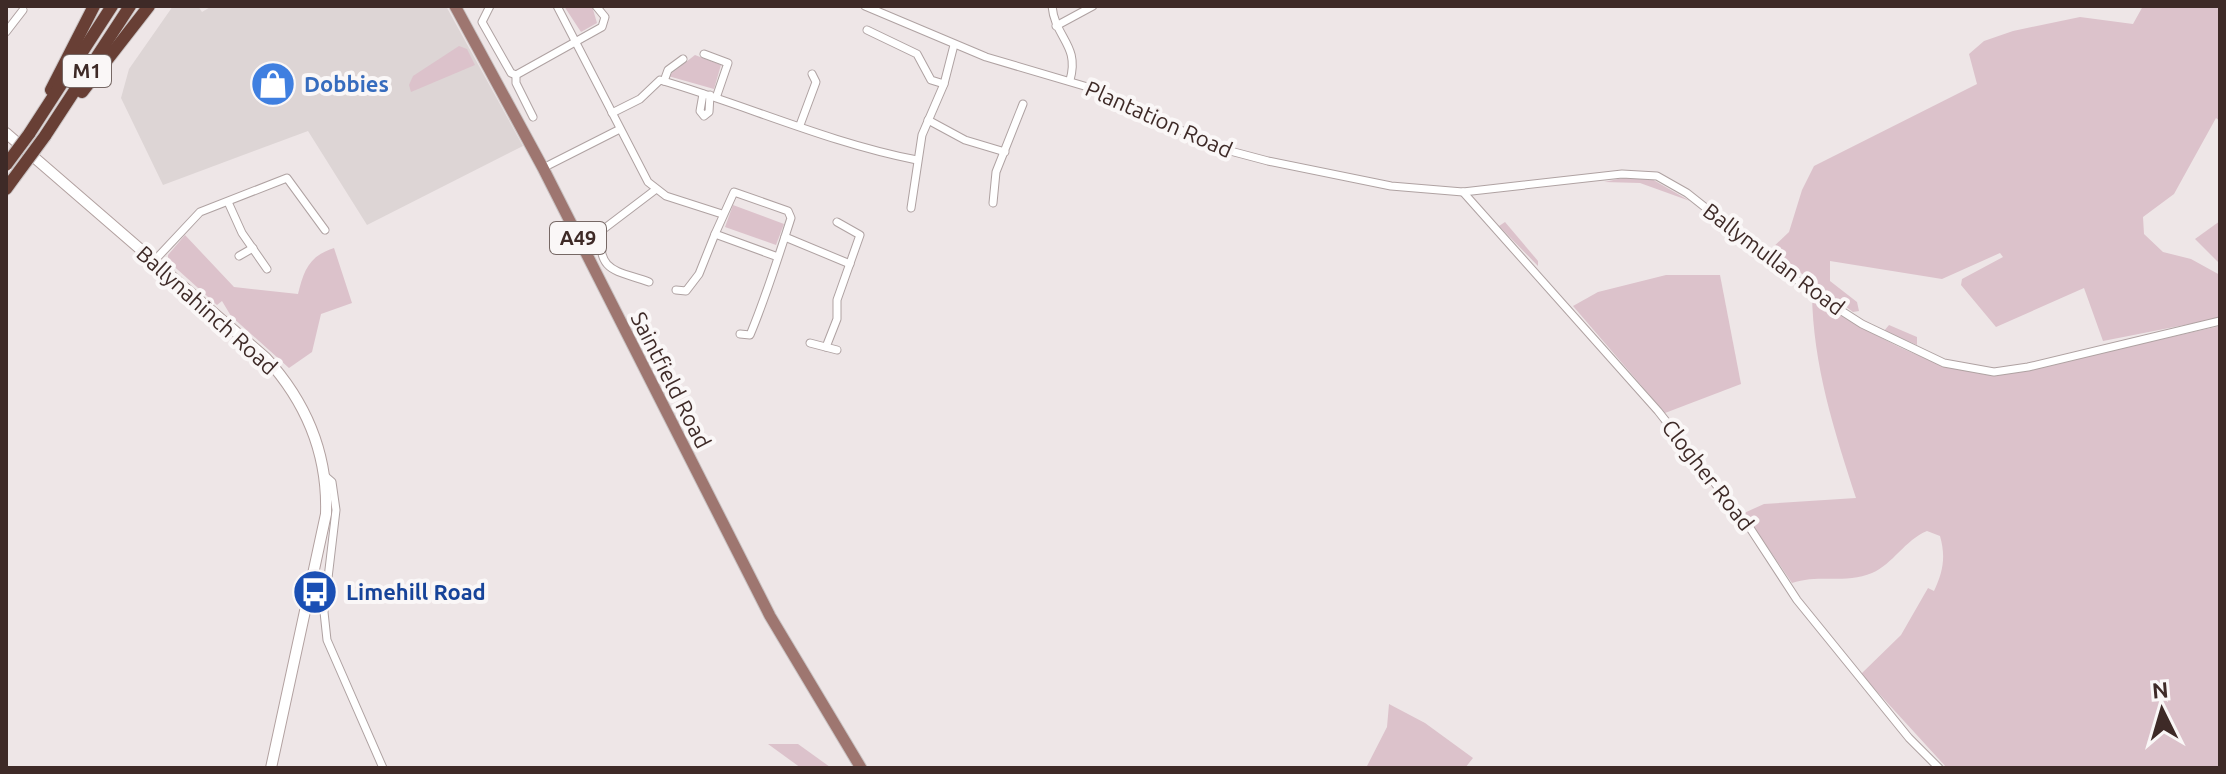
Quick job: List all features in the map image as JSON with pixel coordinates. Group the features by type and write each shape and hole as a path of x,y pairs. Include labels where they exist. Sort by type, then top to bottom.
{"highway":[{"path":"32,130 94,6"},
{"name":"M1","path":"6,165 112,6"},
{"name":"M1","path":"10,184 55,124 130,6"},
{"path":"55,124 110,59 149,6"}],"main road":[{"name":"Saintfield Road","path":"455,6 543,168 770,616 861,768"}],"street":[{"path":"490,6 482,22 511,73 516,75"},
{"path":"557,6 655,190 722,214"},
{"path":"516,75 602,27 605,17 596,6"},
{"name":"Plantation Road","path":"865,6 954,45 1070,80 1219,148 1391,186 1463,192"},
{"path":"1052,6 1056,26 1073,54 1070,80"},
{"path":"1056,26 1093,6"},
{"path":"6,32 23,10"},
{"path":"867,30 917,54 931,80 944,84"},
{"path":"911,208 909,194 917,160 928,120 944,84 954,45"},
{"path":"704,54 728,63 710,95"},
{"path":"664,81 668,70 683,59"},
{"path":"516,75 516,83 533,117"},
{"path":"800,125 817,80"},
{"path":"612,113 640,99 654,81 664,81 800,125 848,145 917,160"},
{"path":"993,203 996,172 1023,104"},
{"path":"928,120 965,140 1005,152"},
{"path":"543,168 620,129"},
{"name":"Ballynahinch Road","path":"6,133 275,369 315,437 325,476 326,514 317,569 271,768"},
{"name":"Ballymullan Road","path":"1463,192 1622,174 1657,176 1687,193 1812,292 1862,324 1944,363 1994,372 2220,321"},
{"path":"154,261 200,212 287,178 325,230"},
{"path":"601,231 655,190"},
{"path":"676,290 687,295 734,192 788,211 791,218 752,339 740,334"},
{"name":"Clogher Road","path":"1463,192 1658,411 1750,528 1797,600 1909,738 1939,768"},
{"path":"228,202 267,269"},
{"path":"826,347 860,235 837,222"},
{"path":"592,225 601,231"},
{"path":"601,231 602,261 609,268 649,282"},
{"path":"715,234 778,257"},
{"path":"785,237 850,264"},
{"path":"239,256 253,248"},
{"path":"810,343 837,350"},
{"path":"325,476 332,482 336,510 324,612 327,640 383,768"}],"shaded area":[{"name":"Dobbies","path":"173,6 198,6 202,12 212,6 446,6 523,146 367,225 308,131 163,185 121,98 129,69"},
{"path":"564,6 592,6 597,23 581,32"},
{"path":"2143,6 2220,6 2220,121 2216,118 2174,194 2143,217 2144,234 2163,252 2191,259 2220,275 2220,318 2103,341 2084,288 1996,327 1961,285 1962,279 2003,257 2000,253 1942,279 1830,261 1830,281 1857,302 1859,311 1853,312 1770,250 1789,232 1802,190 1814,166 1977,84 1969,54 1984,41 2013,31 2080,17 2133,24"},
{"path":"459,46 467,49 475,65 411,92 409,85 413,76"},
{"path":"695,55 721,65 714,89 668,76"},
{"path":"1650,178 1690,201 1640,183 1604,182"},
{"path":"733,205 784,224 776,245 725,227"},
{"path":"2220,221 2220,264 2195,239"},
{"path":"1505,222 1538,261 1538,266 1499,226"},
{"path":"185,235 234,287 298,294 309,265 319,255 334,248 352,303 321,314 312,352 289,368 231,316 222,301 217,305 168,261 168,255"},
{"path":"1666,275 1720,275 1741,384 1665,413 1573,306 1598,292"},
{"path":"1812,294 1899,347 1946,365 1996,376 2220,326 2220,768 1947,768 1861,674 1901,635 1928,588 1934,591 1941,571 1943,551 1940,536 1927,531 1872,573 1852,578 1811,579 1792,583 1744,513 1764,504 1856,498 1821,372"},
{"path":"1889,325 1917,337 1917,345 1884,331"},
{"path":"1389,704 1425,723 1473,758 1465,768 1366,768 1387,727"},
{"path":"768,744 798,744 830,767 856,768 801,768"}],"place":[{"name":"Dobbies","path":"273,84"},
{"name":"Limehill Road","path":"315,592"}]}
